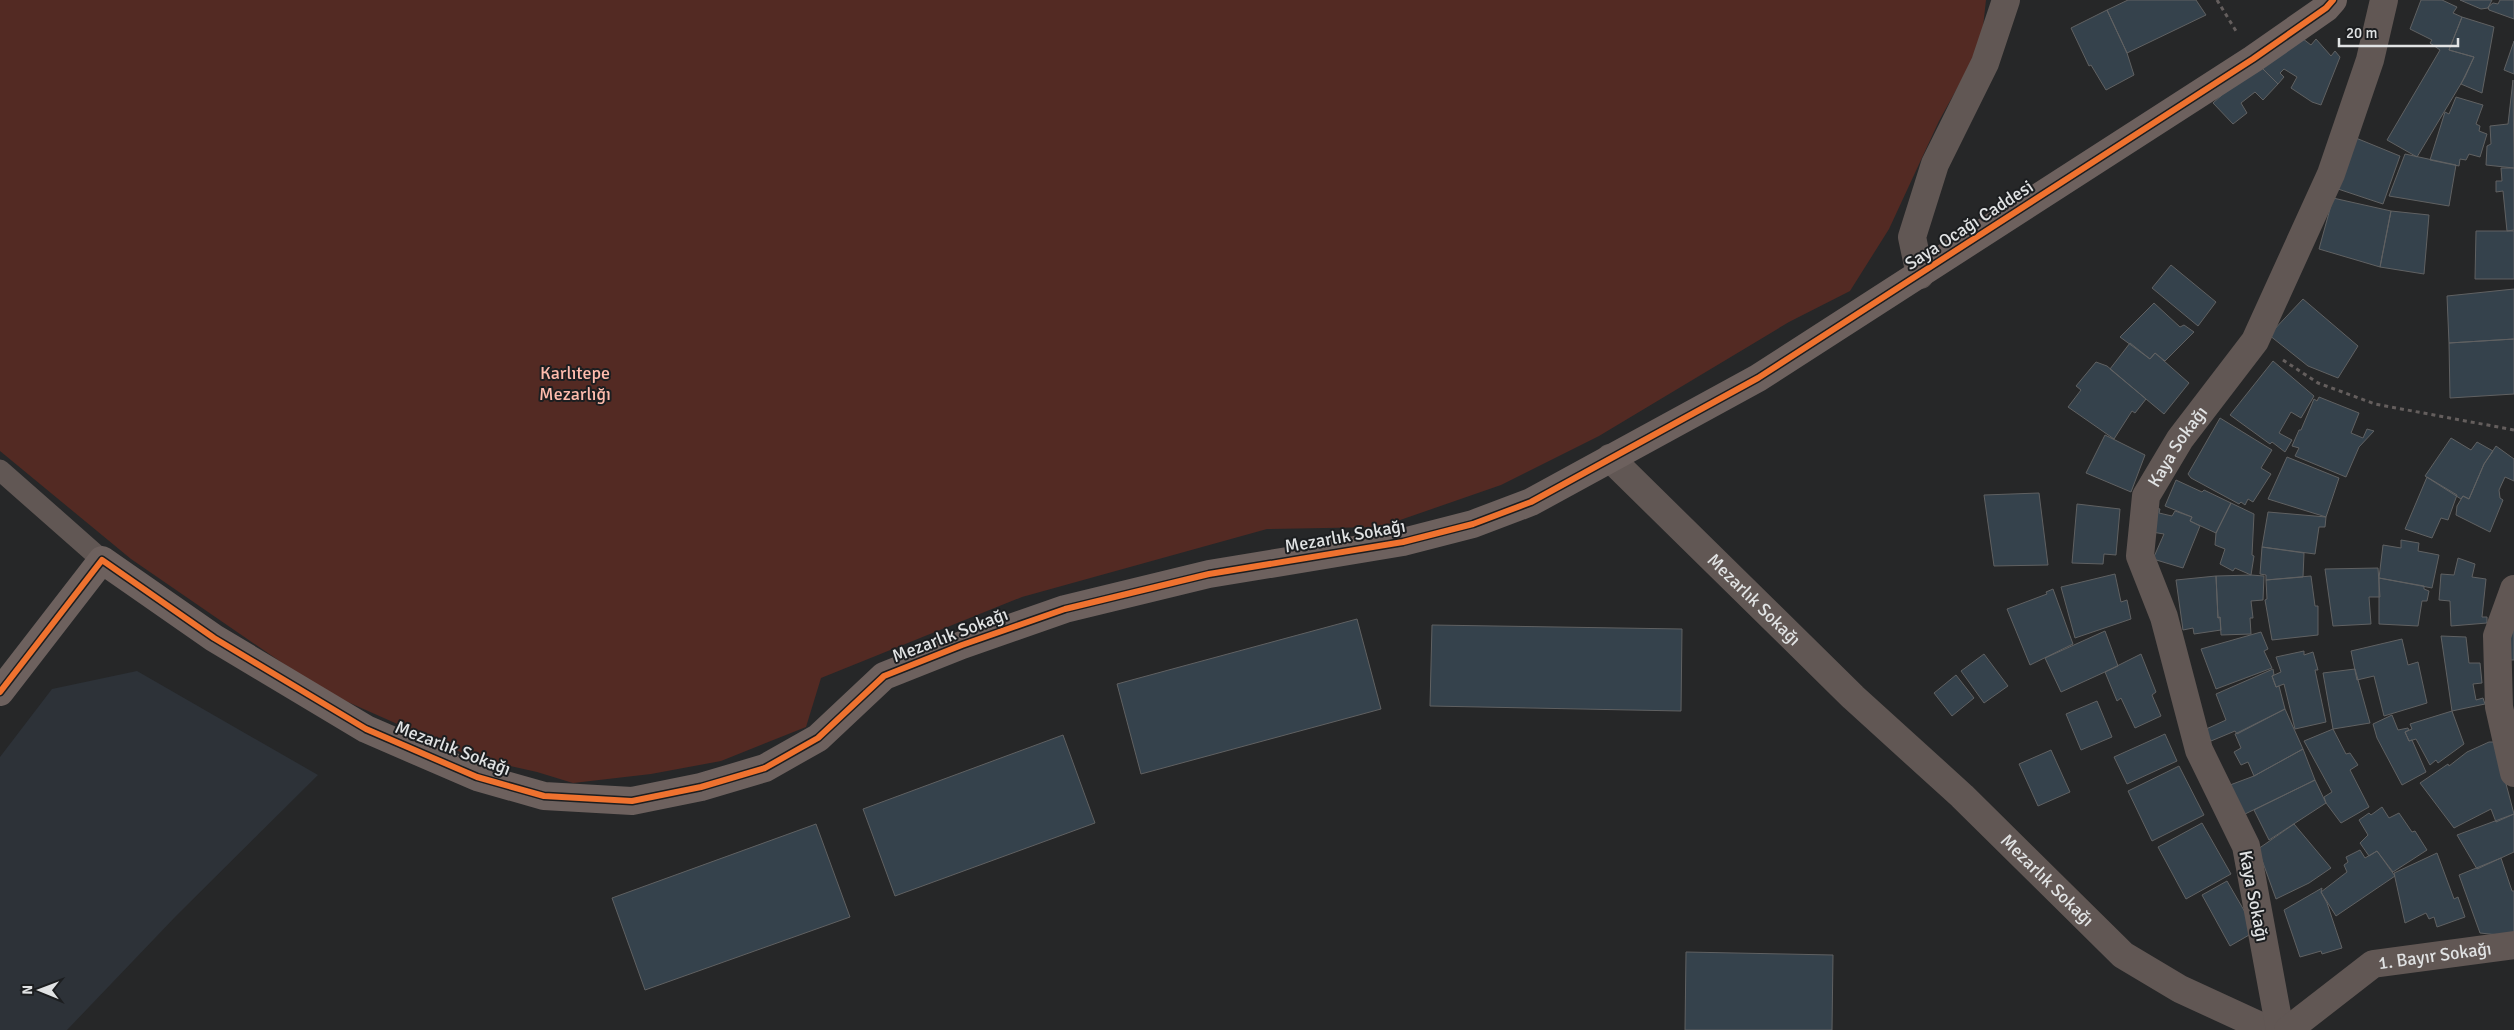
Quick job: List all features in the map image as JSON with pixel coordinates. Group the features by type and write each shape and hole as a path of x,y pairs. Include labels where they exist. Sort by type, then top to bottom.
{"street":[{"path":"1920,275 1912,237 1935,164 1985,63 2006,0"},
{"name":"Saya Ocağı Caddesi","path":"1610,458 1758,378 2253,59 2326,8 2333,0"},
{"name":"Kaya Sokağı","path":"2280,1030 2246,846 2199,750 2164,616 2140,556 2146,496 2180,439 2255,341 2331,174 2370,60 2384,0"},
{"name":"Mezarlık Sokağı","path":"102,560 214,638 366,729 476,777 544,796 632,801 701,787 764,768 818,738 884,676 962,645 1065,609 1208,574 1403,542 1473,524 1531,502 1610,458 1853,697 1962,796 2123,955 2180,989 2269,1030"},
{"path":"0,692 102,560"},
{"path":"2514,592 2497,636 2499,707 2514,773"},
{"name":"1. Bayır Sokağı","path":"2288,1030 2374,964 2514,946"}],"lane":[{"path":"0,470 102,560"}],"path":[{"path":"2255,341 2318,383 2375,404 2514,430"}],"shaded area":[{"path":"137,671 318,775 176,916 67,1030 0,1030 0,757 52,689"}],"green space":[{"name":"Karlıtepe Mezarlığı","path":"0,0 1986,0 1981,45 1939,121 1889,229 1850,291 1789,322 1599,436 1501,485 1380,527 1267,529 1022,597 821,678 806,727 721,761 651,774 573,783 537,772 474,758 323,691 131,559 0,451"}],"building":[{"path":"2128,0 2196,0 2206,15 2127,53 2107,10"},
{"path":"2421,0 2442,0 2457,7 2453,13 2462,17 2449,50 2474,57 2465,77 2417,157 2387,140 2440,50 2430,43 2432,40 2410,29"},
{"path":"2460,0 2492,0 2488,8 2481,9"},
{"path":"2500,0 2514,0 2514,19 2489,10 2488,7 2493,3 2498,4"},
{"path":"2107,10 2127,53 2134,75 2106,90 2091,65 2089,66 2071,28"},
{"path":"2462,17 2494,27 2482,93 2461,84 2474,57 2449,50"},
{"path":"2294,32 2311,45 2316,39 2331,56 2335,51 2340,57 2321,105 2312,102 2291,88 2297,77 2284,69 2280,73 2284,77 2278,84 2254,60"},
{"path":"2514,41 2514,74 2504,70"},
{"path":"2254,60 2278,84 2263,100 2255,92 2241,103 2247,113 2233,124 2213,103 2243,76"},
{"path":"2513,80 2514,168 2486,165 2487,146 2491,144 2490,126 2508,124"},
{"path":"2456,97 2483,105 2476,124 2480,126 2479,131 2487,134 2480,157 2469,154 2466,160 2460,159 2459,166 2430,160 2445,112 2449,114"},
{"path":"2351,136 2400,156 2383,204 2332,187"},
{"path":"2405,154 2456,165 2449,206 2389,196"},
{"path":"2501,168 2514,168 2514,230 2507,231 2503,191 2496,192 2496,181 2502,181"},
{"path":"2333,198 2391,211 2380,267 2319,249"},
{"path":"2391,211 2429,215 2424,274 2380,267"},
{"path":"2476,231 2514,231 2514,279 2475,279"},
{"path":"2171,265 2216,302 2198,326 2152,288"},
{"path":"2514,289 2514,339 2449,343 2447,296"},
{"path":"2303,299 2358,346 2338,378 2308,366 2269,335"},
{"path":"2154,303 2180,327 2184,325 2194,332 2165,361 2155,353 2150,359 2120,337"},
{"path":"2514,339 2514,394 2450,398 2449,343"},
{"path":"2130,343 2150,359 2155,353 2189,383 2164,414 2110,369"},
{"path":"2273,361 2314,396 2301,418 2291,412 2279,433 2292,440 2285,452 2272,442 2270,444 2230,415"},
{"path":"2096,362 2107,366 2146,399 2135,413 2132,411 2114,439 2068,407 2081,390 2076,386"},
{"path":"2319,397 2359,413 2351,433 2363,438 2367,429 2374,431 2359,447 2346,477 2295,456 2299,448 2292,446 2314,399 2317,401"},
{"path":"2220,418 2272,450 2261,468 2271,474 2253,502 2248,499 2245,505 2241,502 2239,504 2191,478 2188,474"},
{"path":"2105,435 2145,455 2131,492 2086,473"},
{"path":"2451,438 2471,450 2477,442 2493,451 2484,464 2469,499 2463,496 2461,499 2425,476"},
{"path":"2496,446 2514,459 2514,481 2505,477 2499,490 2500,498 2503,500 2490,532 2456,515 2457,506 2463,496 2469,499 2484,464"},
{"path":"2287,457 2339,478 2326,517 2268,499"},
{"path":"2427,477 2457,495 2448,520 2441,518 2432,538 2405,529"},
{"path":"2176,480 2202,492 2204,490 2231,503 2216,533 2190,521 2192,517 2165,506"},
{"path":"2039,493 2048,565 1994,566 1984,495"},
{"path":"2231,503 2254,514 2252,555 2254,556 2251,575 2235,568 2233,571 2220,564 2225,549 2215,545 2216,533"},
{"path":"2077,504 2120,509 2116,555 2104,554 2103,564 2072,563"},
{"path":"2156,508 2160,509 2159,513 2172,516 2175,511 2192,517 2190,521 2200,526 2183,568 2153,559 2164,534 2152,532"},
{"path":"2268,512 2326,517 2325,527 2319,527 2315,554 2262,547"},
{"path":"2401,540 2419,543 2418,551 2439,555 2432,588 2379,578 2383,545 2401,548"},
{"path":"2262,547 2304,553 2303,577 2266,580 2266,575 2260,574"},
{"path":"2458,558 2475,564 2472,577 2486,579 2482,617 2487,617 2487,623 2451,626 2450,601 2439,600 2441,574 2454,575"},
{"path":"2378,568 2380,597 2369,597 2371,624 2333,626 2325,569"},
{"path":"2115,574 2121,602 2127,600 2131,619 2075,638 2061,587"},
{"path":"2216,576 2264,576 2263,600 2251,601 2253,618 2250,618 2251,634 2221,635 2220,617 2218,618"},
{"path":"2216,576 2218,618 2220,617 2221,630 2194,634 2193,628 2183,630 2176,580"},
{"path":"2311,576 2315,606 2318,606 2318,635 2272,640 2265,600 2267,599 2266,580"},
{"path":"2379,578 2424,586 2424,589 2429,591 2427,601 2422,601 2418,626 2379,624"},
{"path":"2053,589 2073,644 2030,665 2007,609 2047,594 2046,592"},
{"path":"2514,613 2514,660 2507,660"},
{"path":"1357,619 1381,709 1141,774 1117,684"},
{"path":"1432,625 1682,629 1681,711 1430,706"},
{"path":"2105,631 2118,666 2061,692 2045,658"},
{"path":"2261,632 2268,649 2264,651 2272,668 2216,689 2201,649"},
{"path":"2441,636 2466,637 2469,663 2480,663 2482,683 2473,684 2476,700 2483,698 2485,704 2452,711"},
{"path":"2402,639 2408,665 2418,662 2427,703 2384,716 2374,676 2357,680 2351,651"},
{"path":"2304,651 2304,655 2313,652 2318,670 2315,670 2326,722 2295,729 2284,684 2276,687 2272,676 2281,672 2276,657"},
{"path":"1984,654 2008,686 1984,703 1961,671"},
{"path":"2141,654 2156,692 2152,695 2161,716 2135,728 2121,698 2117,701 2105,672"},
{"path":"2273,669 2274,675 2272,676 2276,687 2279,686 2285,709 2237,734 2235,731 2211,741 2204,730 2226,720 2216,694"},
{"path":"2355,669 2370,723 2333,729 2323,673"},
{"path":"1956,675 1974,698 1952,716 1934,693"},
{"path":"2097,701 2112,737 2081,750 2066,714"},
{"path":"2285,709 2303,749 2254,776 2248,762 2241,765 2234,752 2241,748 2235,734"},
{"path":"2452,711 2464,744 2438,763 2436,760 2430,765 2416,739 2409,741 2405,732 2412,729 2410,724"},
{"path":"2392,715 2398,730 2408,728 2409,730 2405,732 2409,741 2412,740 2426,772 2402,785 2377,738 2373,724"},
{"path":"2333,729 2346,754 2350,753 2358,765 2350,770 2369,807 2341,823 2326,803 2324,797 2332,792 2304,741"},
{"path":"2165,734 2177,761 2127,784 2114,757"},
{"path":"1063,735 1095,823 895,896 863,809"},
{"path":"2489,742 2495,742 2514,814 2496,822 2491,809 2454,828 2420,783 2448,764 2449,766 2467,752"},
{"path":"2303,749 2315,780 2243,815 2230,785 2254,776"},
{"path":"2051,750 2070,792 2038,806 2019,764"},
{"path":"2179,766 2204,815 2152,841 2128,791"},
{"path":"2315,780 2326,803 2269,840 2254,810"},
{"path":"2382,807 2389,818 2399,813 2412,832 2415,831 2427,850 2393,872 2377,851 2369,856 2360,843 2368,835 2359,820 2369,813 2371,815"},
{"path":"2514,814 2514,852 2477,869 2457,835"},
{"path":"2202,823 2231,874 2186,899 2158,847"},
{"path":"816,824 850,917 645,990 612,898"},
{"path":"2294,824 2331,868 2309,883 2276,899 2258,849"},
{"path":"2360,850 2365,858 2377,851 2395,876 2336,916 2321,892 2347,872 2344,865 2348,862 2346,857"},
{"path":"2437,853 2454,899 2458,897 2465,917 2437,927 2434,917 2429,919 2426,913 2405,923 2394,873"},
{"path":"2501,858 2512,891 2514,891 2514,934 2480,933 2459,875"},
{"path":"2227,881 2256,931 2230,946 2202,895"},
{"path":"2322,888 2321,892 2327,903 2342,948 2322,954 2321,951 2300,957 2284,910"},
{"path":"1686,952 1833,955 1832,1030 1685,1030"}],"cycle path":[{"path":"0,692 102,560 214,638 366,729 477,777 544,796 632,801 701,787 765,768 818,738 884,676 962,645 1065,609 1209,574 1403,542 1473,524 1531,502 1758,378 2253,59 2326,8 2333,0"}]}
